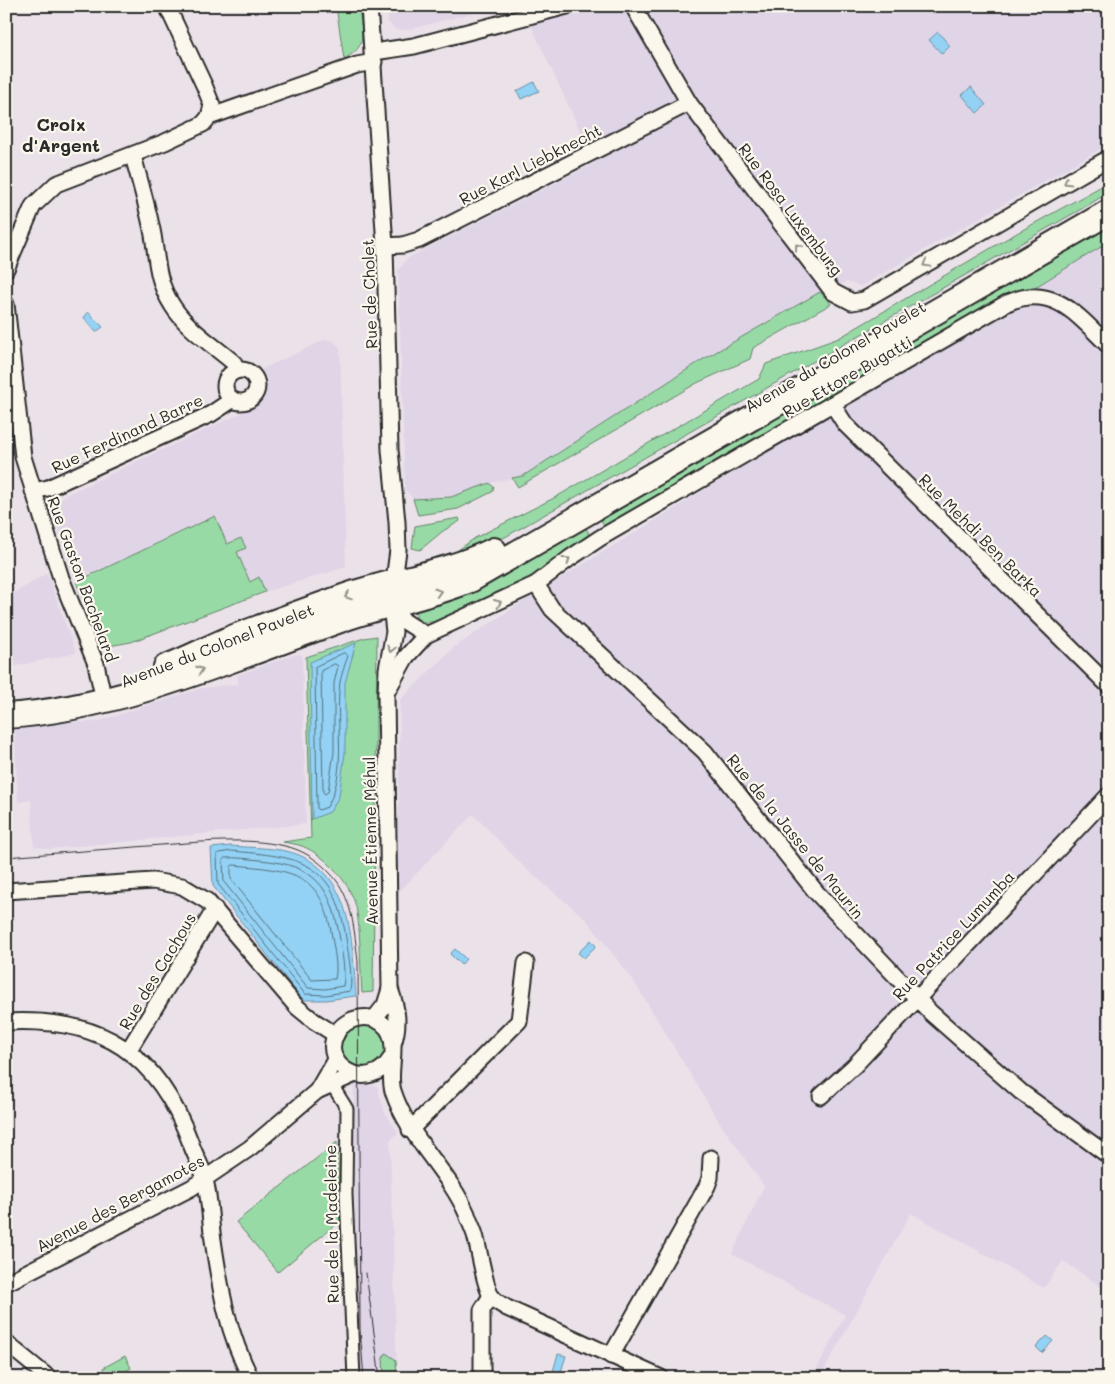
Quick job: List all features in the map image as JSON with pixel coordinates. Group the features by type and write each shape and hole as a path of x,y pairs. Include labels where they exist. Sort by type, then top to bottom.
{"main road":[{"name":"Avenue du Colonel Pavelet","path":"6,700 63,695 101,687 164,668 237,636 347,596 394,581 429,574 472,561 518,538 1109,199"},
{"name":"Avenue du Colonel Pavelet","path":"6,716 62,710 135,693 344,618 444,591 470,580 1109,212"},
{"path":"561,513 589,513"},
{"path":"391,605 394,581"}],"street":[{"path":"167,6 212,105 209,117"},
{"name":"Rue de Cholet","path":"369,6 374,57 385,246 390,450 398,550 394,581"},
{"path":"6,269 10,250 33,206 44,193 56,184 73,176 132,156 202,124 209,117 357,66 374,57 567,6"},
{"name":"Rue Rosa Luxemburg","path":"633,6 689,103 833,292 857,302 1109,158"},
{"name":"Rue Karl Liebknecht","path":"385,246 403,245 419,240 689,103"},
{"path":"132,156 153,235 158,275 164,290 172,305 188,323 234,362 236,371"},
{"name":"Rue Ettore Bugatti","path":"426,635 536,584 600,538 833,406 1007,304 1024,297 1037,296 1067,306 1109,346"},
{"name":"Rue Gaston Bachelard","path":"6,304 23,457 61,578 96,664 101,687"},
{"path":"236,371 245,371 252,375 256,382 256,390 247,400 232,400 225,387 228,377 236,371"},
{"name":"Rue Ferdinand Barre","path":"33,491 48,488 211,414 232,400"},
{"name":"Rue Mehdi Ben Barka","path":"833,406 845,424 1109,686"},
{"path":"589,513 600,538"},
{"name":"Rue de la Jasse de Maurin","path":"536,584 552,609 705,752 816,892 917,998 1021,1092 1109,1156"},
{"path":"391,605 404,621 426,635"},
{"name":"Avenue Étienne Méhul","path":"374,1019 385,1005 390,989 386,693 387,669 394,632 391,605"},
{"name":"Avenue Étienne Méhul","path":"386,693 406,657 426,635"},
{"name":"Rue Patrice Lumumba","path":"821,1096 854,1066 1109,795"},
{"path":"6,892 158,881 182,886 194,892 214,909 297,1007 336,1035"},
{"name":"Rue des Cachous","path":"128,1051 214,909"},
{"path":"410,1130 519,1021 526,963"},
{"name":"Avenue Étienne Méhul","path":"390,989 397,1009 398,1022 392,1051 392,1089 410,1130 459,1198 475,1234 491,1296"},
{"path":"360,1017 374,1019 387,1029 392,1051 380,1071 373,1075 353,1074 341,1066 336,1058 334,1049 336,1035 344,1024 351,1020 360,1017"},
{"path":"6,1022 57,1022 85,1028 109,1038 128,1051 166,1093 185,1128 205,1178 225,1312 232,1338 251,1378"},
{"path":"329,1080 336,1058"},
{"name":"Avenue des Bergamotes","path":"6,1283 205,1178 250,1148 329,1080 353,1074"},
{"name":"Avenue Étienne Méhul","path":"373,1075 392,1089"},
{"name":"Rue de la Madeleine","path":"329,1080 347,1109 346,1194 354,1378"},
{"path":"611,1356 707,1186 710,1178 711,1158"},
{"path":"482,1378 482,1310 491,1296 507,1308 661,1378"},
{"path":"6,1343 49,1378"}],"shaded area":[{"path":"387,6 500,6 407,30 395,29 388,22"},
{"path":"522,6 1109,6 1109,144 861,286 846,282 820,292 702,360 523,476 490,483 451,497 413,499 405,489 398,270 408,258 595,163"},
{"path":"1109,242 1109,1292 1063,1261 1044,1288 911,1213 820,1378 812,1378 845,1315 732,1254 764,1186 720,1123 635,983 586,919 526,869 473,814 397,894 400,700 453,648 525,600"},
{"path":"324,340 332,340 340,347 346,567 265,592 259,577 250,582 237,552 241,538 227,544 214,516 76,582 54,515 58,503 65,495 256,406 264,397 267,386 267,379 262,369"},
{"path":"47,573 76,653 6,668 6,598"},
{"path":"293,655 302,655 306,824 49,849 34,846 31,800 18,802 14,723 96,722 202,688 238,684 238,675"},
{"path":"354,1083 377,1086 385,1113 398,1132 390,1141 397,1378 359,1378 356,1335"}],"green space":[{"path":"336,6 359,6 362,31 361,43 358,49 344,59"},
{"path":"1109,182 1109,192 1090,204 507,536 486,546 451,555 475,538 556,497 759,379 766,364 839,338 1008,238"},
{"path":"1109,221 1109,242 1037,286 1019,290 988,305 915,351 605,527 601,520 603,516"},
{"path":"820,292 831,304 753,348 750,359 697,383 518,487 512,478 523,476 702,360"},
{"path":"490,483 494,488 492,492 458,509 418,515 413,499 451,497"},
{"path":"215,516 227,544 241,538 246,548 237,552 250,582 259,577 265,592 131,642 103,647 76,582"},
{"path":"459,518 460,521 443,531 420,550 412,548 415,526"},
{"path":"584,527 588,531 589,539 533,579 436,622 422,622 416,619 416,610"},
{"path":"377,636 373,992 362,993 357,912 350,892 337,873 321,857 302,846 283,842 311,838 306,657 364,638"},
{"path":"363,1024 376,1028 382,1034 386,1047 382,1060 376,1066 363,1070 350,1066 344,1060 340,1047 344,1034 350,1028"},
{"path":"337,1142 340,1221 278,1272 236,1222"},
{"path":"386,1353 396,1360 397,1378 384,1378 383,1358"},
{"path":"125,1356 131,1368 113,1378 108,1378 103,1368"}],"water":[{"path":"938,32 950,46 942,54 929,40"},
{"path":"534,82 539,91 521,99 517,91"},
{"path":"971,87 986,105 977,113 962,95"},
{"path":"88,312 103,327 96,332 84,318"},
{"path":"356,643 345,683 345,753 339,796 330,812 312,819 310,662"},
{"path":"231,846 291,852 317,866 331,880 347,915 351,935 356,996 326,1000 303,1000 213,886 211,848"},
{"path":"591,940 596,946 584,958 578,953"},
{"path":"455,949 466,959 461,965 450,954"},
{"path":"1047,1336 1053,1341 1042,1353 1036,1347"},
{"path":"558,1354 566,1356 559,1378 551,1378"}],"tram line":[{"path":"6,857 208,842 270,843 292,848 310,856 338,882 344,892 351,914 358,961 360,1330 364,1378"},
{"path":"366,1273 380,1378"}],"district":[{"name":"Croix d'Argent","path":"61,134"}]}
